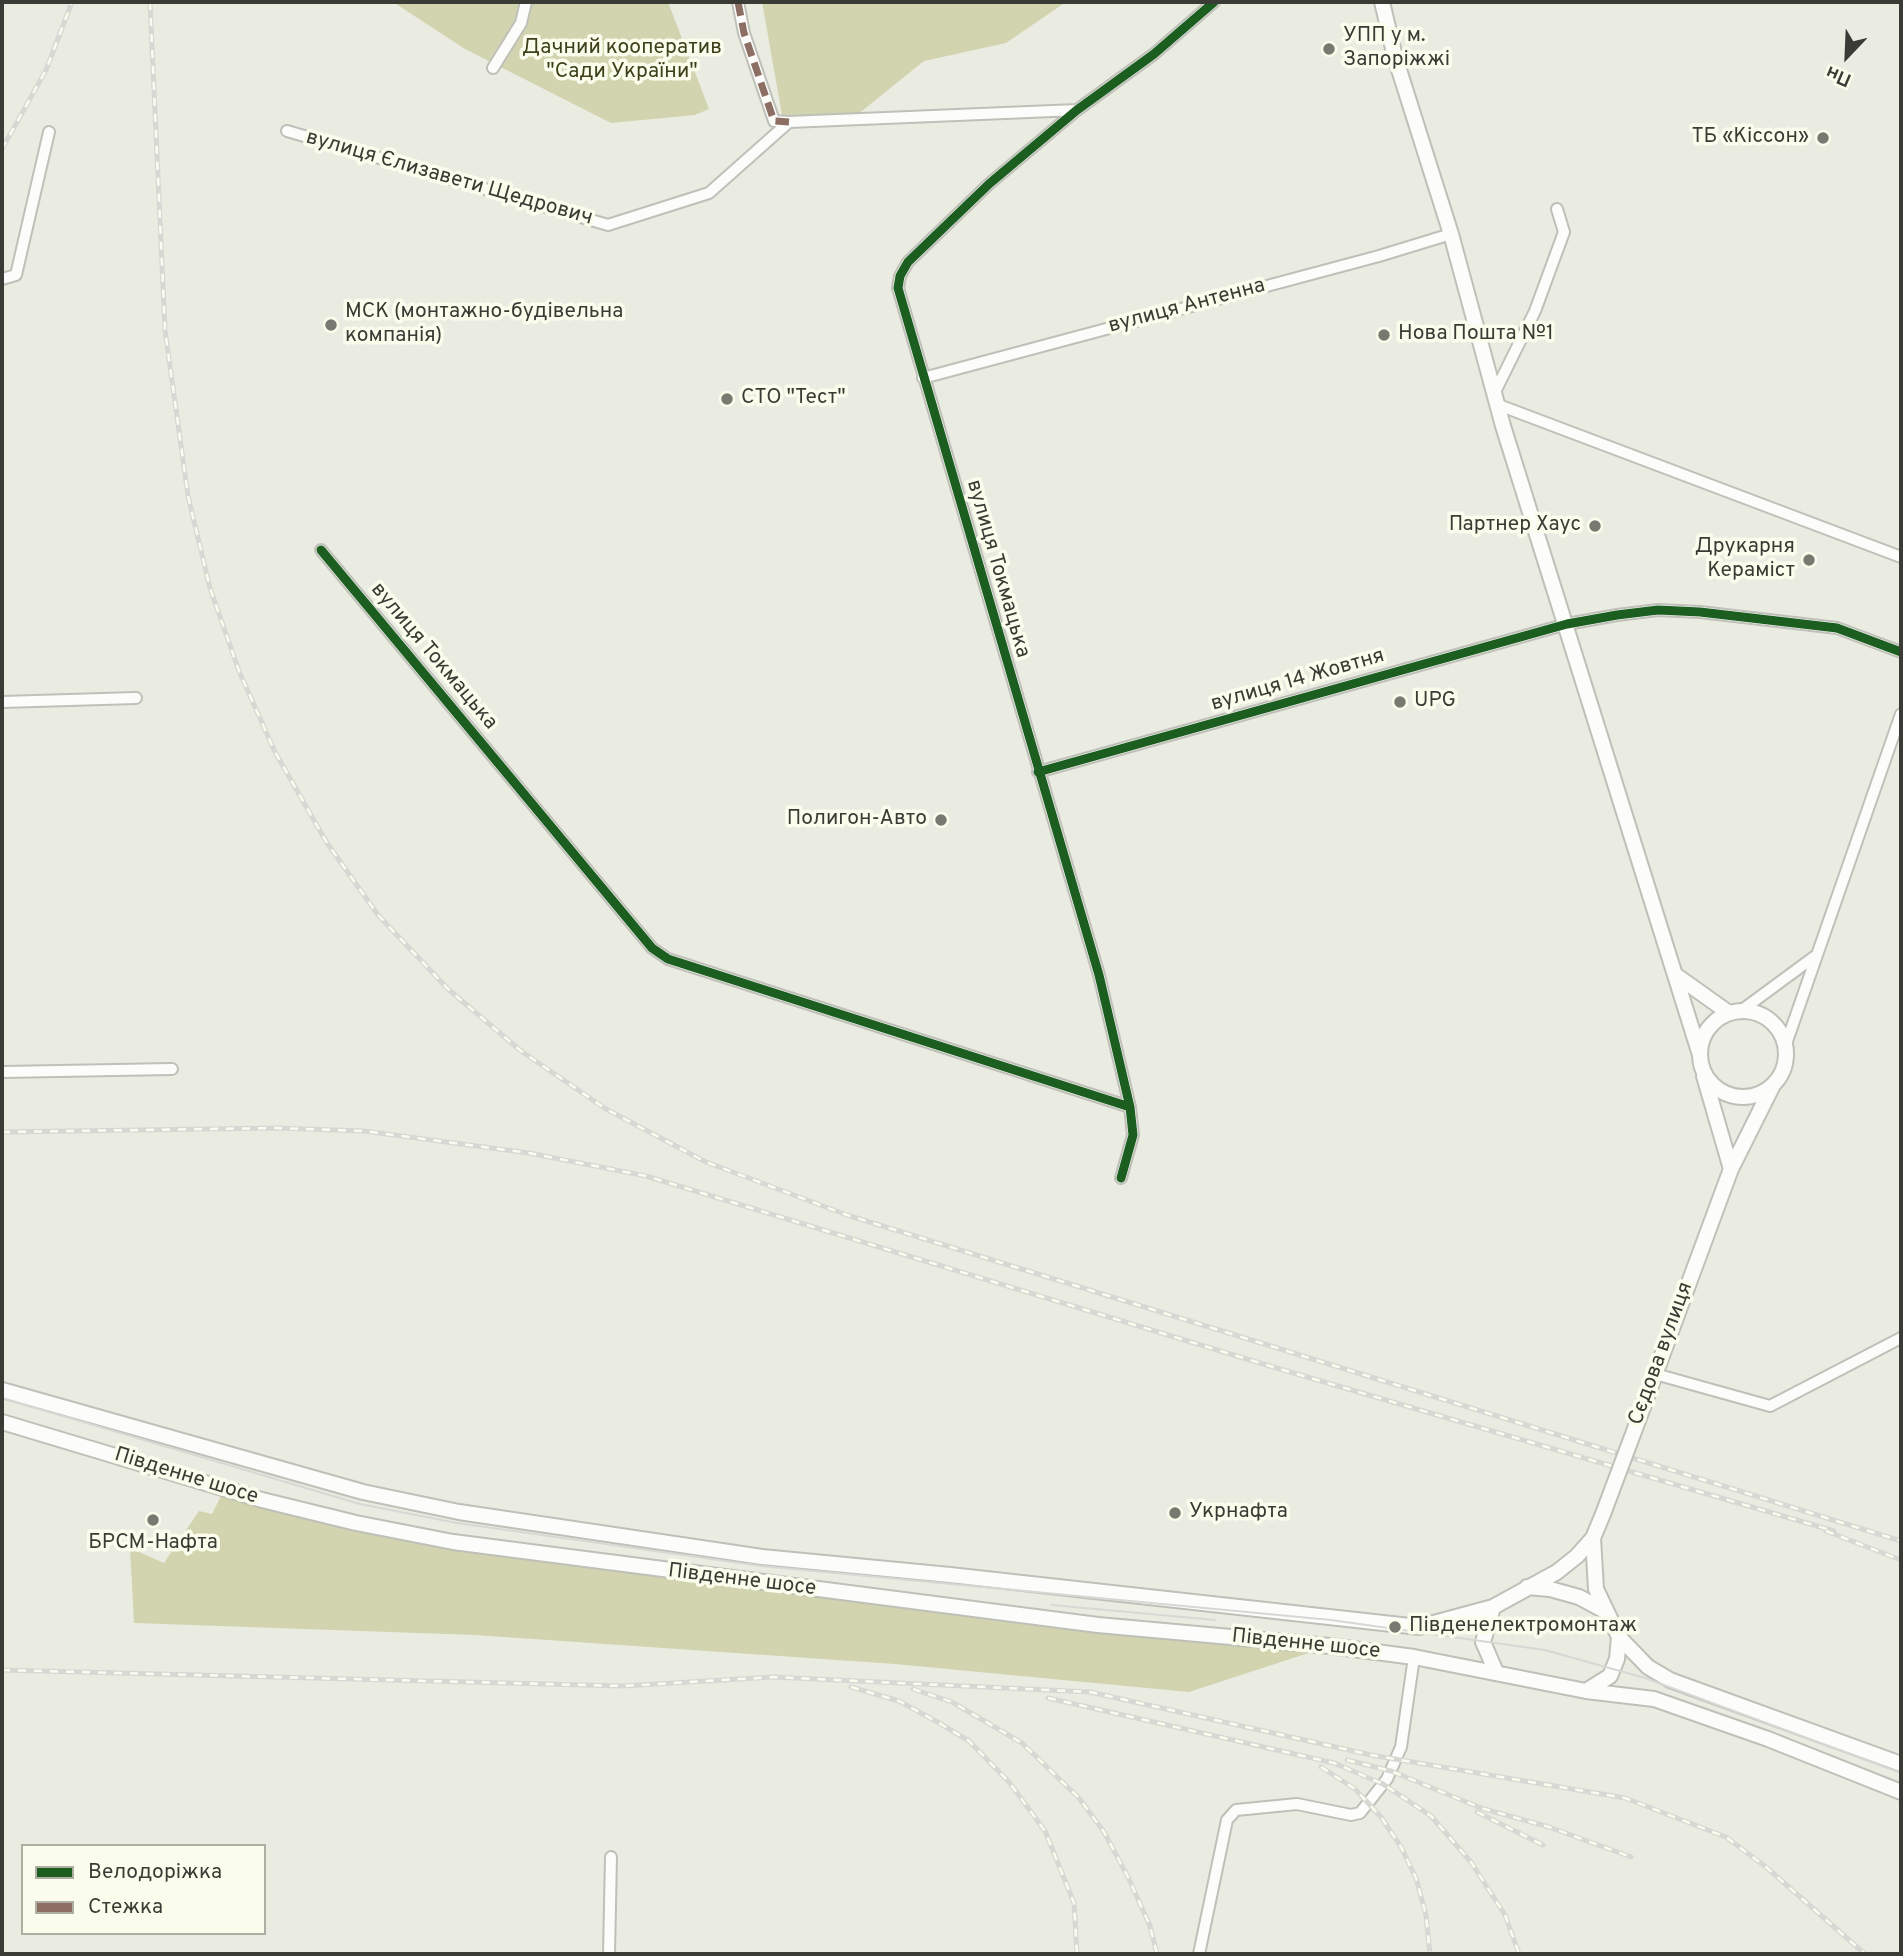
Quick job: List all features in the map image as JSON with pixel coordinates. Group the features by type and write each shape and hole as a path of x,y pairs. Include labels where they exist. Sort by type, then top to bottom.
{"main road":[{"path":"1382,2 1385,23 1451,234 1495,399 1677,976 1731,1169"},
{"path":"1677,976 1735,1011 1757,1012 1770,1019 1780,1030 1786,1044 1787,1059 1782,1073 1773,1085 1761,1094 1732,1096 1718,1089 1701,1061 1707,1029 1735,1011"},
{"name":"Сєдова вулиця","path":"1605,1611 1593,1568 1593,1538 1731,1169 1773,1085"},
{"name":"Південне шосе","path":"2,1390 363,1492 459,1512 762,1558 950,1575 1419,1627 1493,1607"},
{"name":"Південне шосе","path":"2,1422 262,1500 356,1524 453,1542 1098,1625 1414,1657 1496,1672"},
{"name":"Сєдова вулиця","path":"1525,1587 1557,1572 1593,1538"},
{"path":"1901,1764 1670,1680 1648,1667 1619,1637 1605,1611 1579,1597 1550,1589 1525,1587 1493,1607 1483,1642 1496,1672 1586,1691 1654,1699 1768,1740 1901,1793"},
{"path":"1586,1691 1610,1676 1617,1659 1619,1637"}],"street":[{"path":"493,68 521,23 526,2"},
{"path":"738,2 744,33 774,121 789,122 1077,110 1154,54 1214,2"},
{"name":"вулиця Токмацька","path":"1077,110 989,184 908,262 900,276 898,288 1099,975 1130,1107 1133,1135 1121,1178"},
{"name":"вулиця Єлизавети Щедрович","path":"286,131 608,225 709,193 789,122"},
{"path":"2,279 16,275 49,132"},
{"path":"1557,209 1564,232 1535,311 1495,399 1901,557"},
{"name":"вулиця Антенна","path":"923,378 1379,256 1451,234"},
{"name":"вулиця Токмацька","path":"321,550 652,948 668,959 1130,1107"},
{"name":"вулиця 14 Жовтня","path":"1038,772 1567,624 1658,610 1700,612 1837,628 1901,652"},
{"path":"2,702 135,698"},
{"path":"1786,1044 1814,957 1901,714"},
{"path":"1735,1011 1814,957"},
{"path":"2,1072 172,1069"},
{"path":"1656,1374 1770,1406 1901,1338"},
{"path":"1199,1954 1227,1820 1236,1810 1297,1804 1351,1815 1360,1813 1387,1779 1401,1747 1414,1657"},
{"path":"609,1954 611,1857"}],"green space":[{"name":"Дачний кооператив \"Сади України\"","path":"393,2 668,2 709,109 695,115 611,123 465,49"},
{"path":"762,2 1066,2 1006,43 924,61 852,119 782,115"},
{"path":"223,1492 453,1542 1330,1646 1189,1692 895,1664 475,1635 134,1623 130,1548 164,1563 199,1511 212,1514"}],"tram line":[{"path":"2,1398 360,1504 457,1523 761,1566 1331,1620 1545,1650 1645,1678 1901,1773"},
{"path":"1052,1605 1215,1620"}],"railway":[{"path":"2,149 46,70 72,2"},
{"path":"150,2 165,330 188,496 210,588 239,671 275,752 327,843 378,915 448,989 521,1051 606,1109 706,1162 847,1215 1901,1541"},
{"path":"2,1132 276,1128 364,1131 529,1153 646,1176 1273,1367 1834,1531"},
{"path":"1826,1531 1901,1560"},
{"path":"2,1670 623,1686 773,1677 1090,1692 1371,1755 1625,1798 1726,1837 1766,1867 1865,1954"},
{"path":"851,1687 899,1701 969,1741 1009,1782 1045,1831 1074,1903 1077,1954"},
{"path":"913,1689 952,1702 1022,1743 1079,1798 1104,1832 1128,1877 1150,1926 1157,1954"},
{"path":"1048,1698 1334,1763 1383,1784 1431,1816 1471,1862 1505,1915 1519,1954"},
{"path":"1347,1760 1391,1771 1481,1808 1549,1827 1631,1857"},
{"path":"1321,1767 1355,1789 1381,1817 1401,1847 1416,1878 1426,1915 1430,1954"},
{"path":"1477,1812 1543,1845"}],"marked path":[{"path":"738,2 744,33 774,121 789,122"}],"cycle path":[{"path":"1121,1178 1133,1135 1130,1107 1099,975 898,288 900,276 908,262 989,184 1077,110 1154,54 1214,2"},
{"path":"321,550 652,948 668,959 1130,1107"},
{"path":"1038,772 1567,624 1617,615 1658,610 1700,612 1837,628 1901,652"}],"place":[{"name":"УПП у м. Запоріжжі","path":"1329,49"},
{"name":"ТБ «Кіссон»","path":"1823,138"},
{"name":"МСК (монтажно-будівельна компанія)","path":"331,325"},
{"name":"Нова Пошта №1","path":"1384,335"},
{"name":"СТО \"Тест\"","path":"727,399"},
{"name":"Партнер Хаус","path":"1595,526"},
{"name":"Друкарня Кераміст","path":"1809,560"},
{"name":"UPG","path":"1400,702"},
{"name":"Полигон-Авто","path":"941,820"},
{"name":"Укрнафта","path":"1175,1513"},
{"name":"БРСМ-Нафта","path":"153,1520"},
{"name":"Південелектромонтаж","path":"1395,1627"}]}
